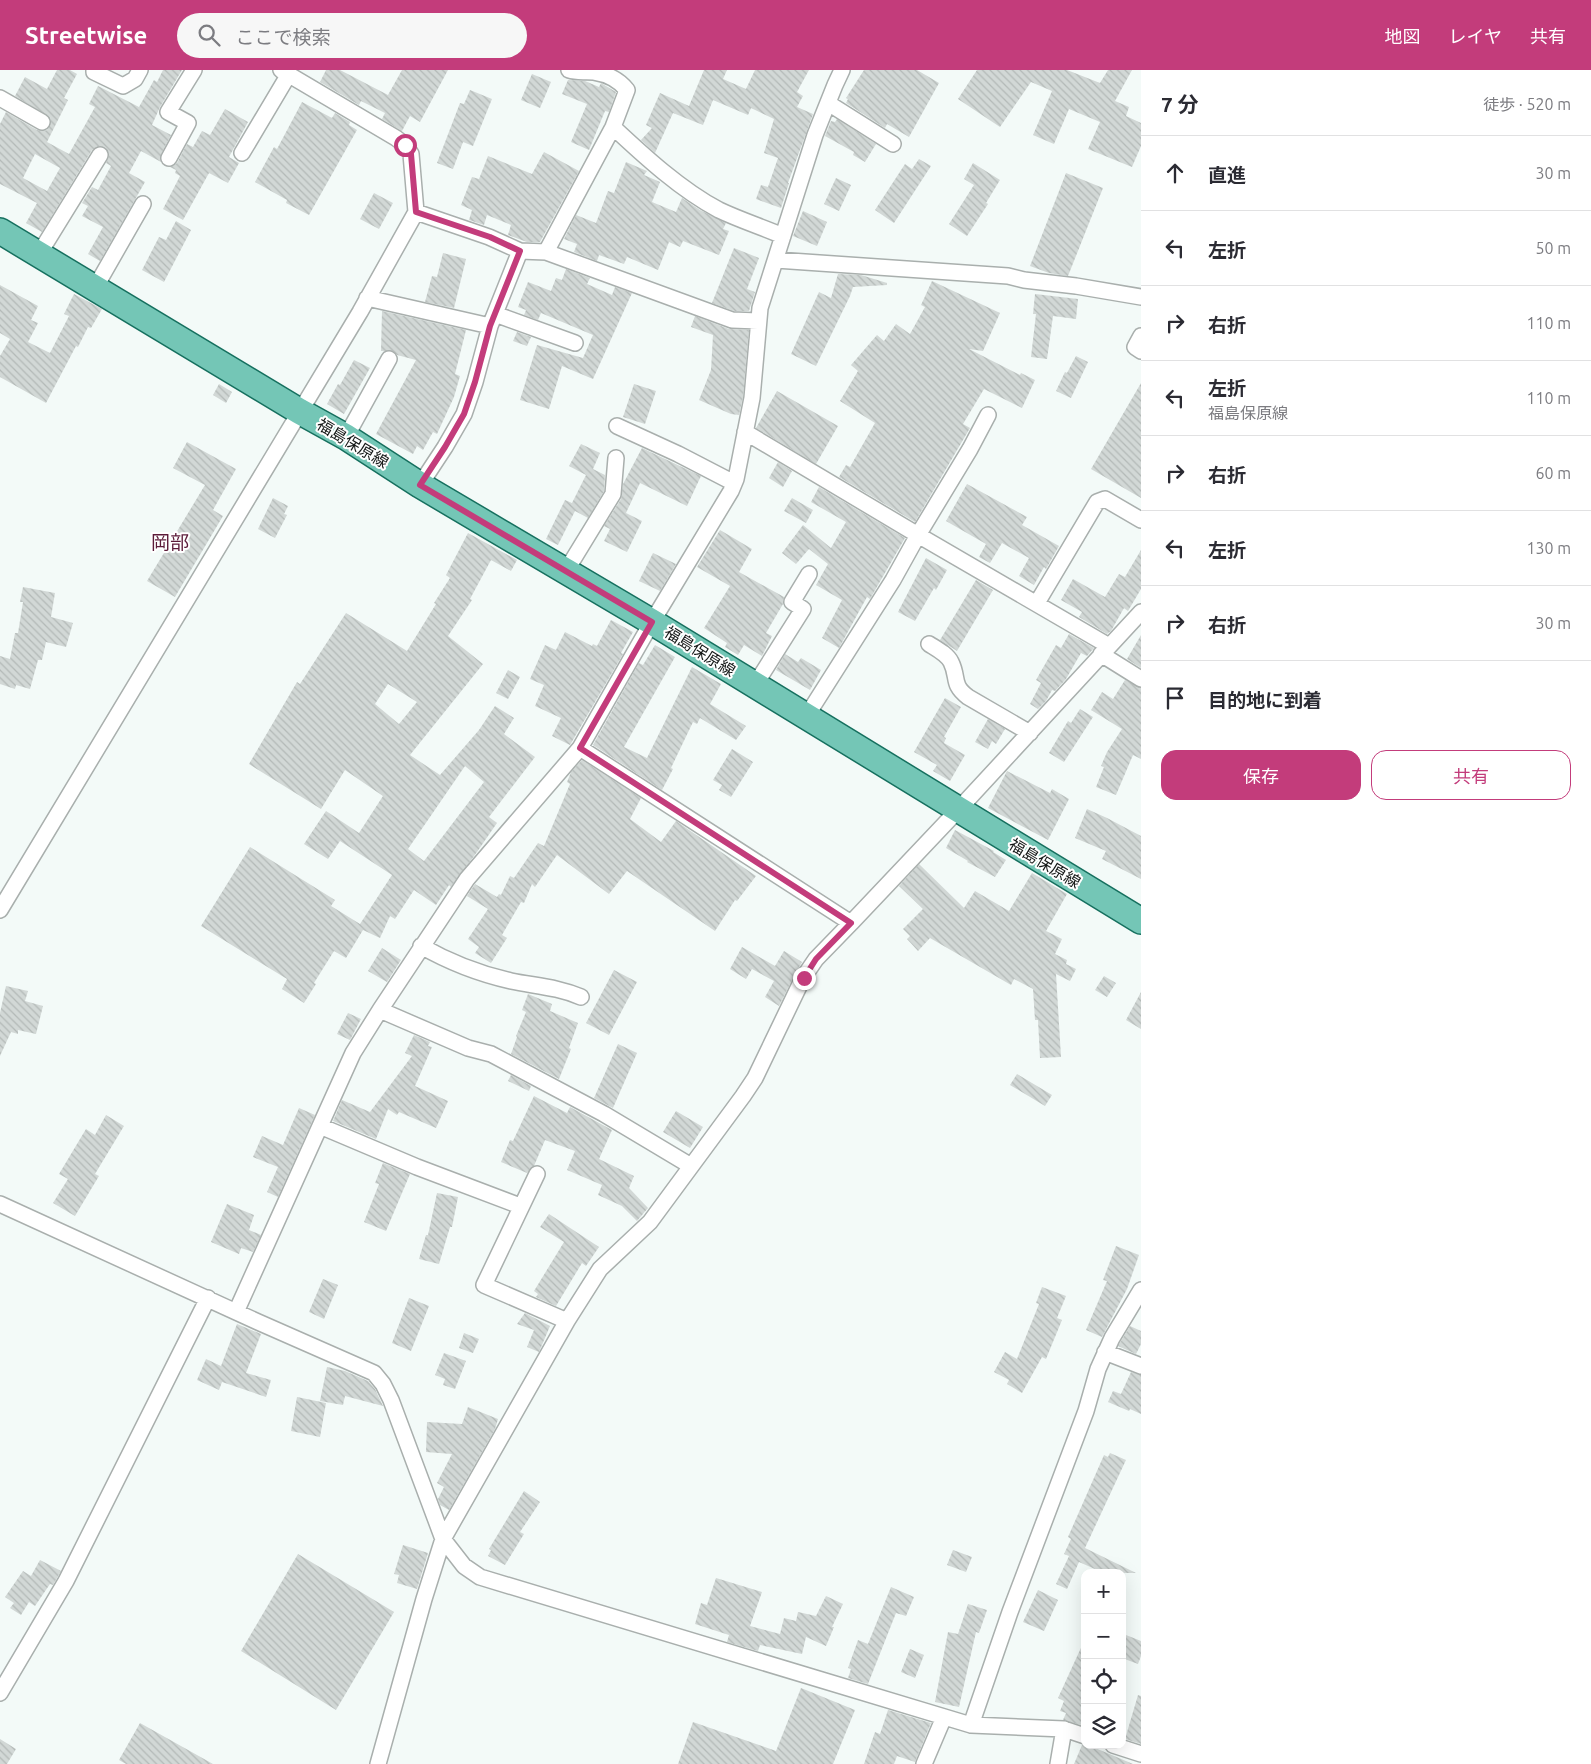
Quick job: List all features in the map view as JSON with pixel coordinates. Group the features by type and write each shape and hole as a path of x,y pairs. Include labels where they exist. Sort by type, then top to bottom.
{"main road":[{"name":"福島保原線","path":"0,231 346,438 420,485 652,622 1141,921"}],"street":[{"path":"94,70 94,72 122,86 135,79 140,70"},
{"path":"170,158 188,123 168,112 194,70"},
{"path":"546,252 613,127 627,90 622,84 612,78 596,72 569,70"},
{"path":"236,1312 353,1053 421,946 467,879 580,748 734,483 752,398 760,308 815,135 842,70"},
{"path":"0,910 300,411 416,212 411,154 405,145 285,72 242,153"},
{"path":"0,98 42,122"},
{"path":"828,103 893,144"},
{"path":"613,127 652,163 690,192 719,209 783,236"},
{"path":"39,254 100,155"},
{"path":"95,288 143,204"},
{"path":"416,212 490,237 520,251 546,252 732,320 758,321"},
{"path":"420,485 464,414 492,320 520,251"},
{"path":"776,260 1008,276 1141,297"},
{"path":"367,298 492,320 575,343"},
{"path":"1141,336 1135,347 1141,351"},
{"path":"346,438 389,359"},
{"path":"806,717 893,580 988,415"},
{"path":"617,426 678,454 734,483"},
{"path":"745,432 1037,603 1105,650 1141,679"},
{"path":"566,571 613,494 616,458"},
{"path":"1037,603 1097,502 1105,499 1141,520"},
{"path":"755,685 803,609 792,602 809,574"},
{"path":"380,1763 424,1599 443,1539 567,1320 600,1269 650,1222 755,1078 816,959 958,810 1141,612"},
{"path":"929,644 950,660 956,686 960,692 1030,733"},
{"path":"580,748 851,923"},
{"path":"421,946 438,956 492,976 560,989 582,997"},
{"path":"380,1010 468,1048 491,1054 604,1114 691,1166"},
{"path":"320,1126 417,1167 520,1206"},
{"path":"537,1174 520,1206 484,1285 567,1320"},
{"path":"0,1204 236,1312 368,1369 378,1377 391,1400 443,1539 464,1566 480,1577 972,1725 1064,1729 1081,1735"},
{"path":"972,1725 1010,1612 1086,1411 1105,1352 1141,1290"},
{"path":"0,1692 66,1581 208,1298"},
{"path":"1105,1352 1141,1366"},
{"path":"924,1764 944,1717"},
{"path":"1058,1764 1064,1729"},
{"path":"1125,1749 1141,1754"}],"building":[{"path":"57,70 70,70 77,74 64,98 68,100 47,142 69,154 95,107 89,104 98,86 139,107 154,80 157,82 163,70 182,70 160,107 152,125 171,135 161,154 161,162 141,151 129,173 145,182 100,261 88,254 103,227 82,216 88,206 82,203 92,187 98,190 111,166 106,163 109,155 105,147 100,146 92,150 42,232 26,223 37,203 0,184 0,124 6,112 37,130 47,130 51,122 50,117 15,96 25,77 47,89","holes":["35,154 60,168 47,191 23,178"]},
{"path":"326,70 340,70 388,95 402,70 448,70 420,122 410,116 402,131 382,119 385,113 361,101 359,105 320,82"},
{"path":"704,70 727,70 723,79 746,89 755,70 809,70 797,92 803,96 797,107 813,114 781,208 756,199 761,185 768,187 778,158 764,153 774,119 751,108 748,115 713,100 703,125 673,113 655,153 641,140 652,128 646,125 660,93 689,106"},
{"path":"864,70 917,70 939,83 909,137 887,124 885,128 846,103 848,99 846,98"},
{"path":"977,70 1067,70 1100,83 1108,70 1132,70 1115,101 1129,107 1126,116 1141,123 1141,146 1132,167 1088,149 1100,122 1069,109 1054,144 1033,135 1052,91 1031,82 1000,127 958,99"},
{"path":"532,74 551,82 540,108 521,100"},
{"path":"568,80 585,81 599,87 601,83 616,92 609,112 605,111 589,150 571,142 587,104 562,94"},
{"path":"470,90 492,99 473,146 463,142 453,169 437,163 460,103 464,104"},
{"path":"302,102 332,118 335,113 350,122 349,125 357,130 309,215 286,203 287,200 255,182 274,147 277,149"},
{"path":"225,109 248,122 229,157 239,163 228,183 209,173 183,220 163,209 180,176 175,173 176,170 170,167 177,163 187,144 193,147 202,131 210,135"},
{"path":"837,119 876,144 865,162 853,155 854,152 825,136 831,121 835,122"},
{"path":"544,152 579,171 540,242 527,242 508,235 511,225 487,215 484,225 469,220 472,210 461,205 472,177 479,179 488,156 532,174"},
{"path":"919,159 931,166 894,223 875,210 905,164 912,169"},
{"path":"626,162 647,171 644,175 660,182 652,202 676,212 682,198 700,210 726,223 723,229 729,231 719,255 683,241 680,247 669,242 658,270 627,257 624,264 599,255 597,261 574,252 577,244 564,239 576,215 596,223 608,191 614,193"},
{"path":"973,163 1000,180 986,203 988,204 967,236 949,224 974,185 964,179"},
{"path":"1066,173 1103,188 1068,276 1049,273 1030,266"},
{"path":"836,178 851,185 839,211 824,204"},
{"path":"374,193 393,203 379,229 360,219"},
{"path":"803,211 827,222 817,246 793,236"},
{"path":"176,221 191,230 164,282 142,270 159,237 166,240"},
{"path":"734,248 759,258 747,289 755,292 749,311 734,311 712,303"},
{"path":"443,253 466,259 454,308 425,302 432,276 437,277"},
{"path":"566,269 590,278 587,284 612,295 615,287 632,293 593,379 562,366 549,409 520,400 537,345 583,358 593,335 541,313 538,320 524,315 526,310 518,307 528,282 551,291 556,278 562,280"},
{"path":"838,274 861,275 887,283 887,285 853,287 816,366 791,354 819,292 831,298"},
{"path":"932,281 1000,313 983,351 969,349 1020,375 1021,373 1035,380 1022,408 984,389 963,424 970,428 915,522 839,477 846,465 850,467 875,423 840,401 858,371 851,365 877,335 884,341 896,324 910,334 925,307 921,305"},
{"path":"0,285 38,306 31,320 38,323 28,342 50,353 69,316 64,314 74,294 102,309 91,328 88,327 78,347 76,346 46,403 0,377 0,356 10,339 0,333"},
{"path":"1035,294 1078,299 1076,319 1053,316 1047,359 1031,357 1036,314 1033,314"},
{"path":"382,311 466,330 455,374 460,376 454,397 437,434 433,432 423,450 417,446 413,454 376,434 416,360 397,355 393,351 381,351"},
{"path":"695,316 729,329 749,330 743,397 739,415 731,414 699,400 711,370 713,335 691,327"},
{"path":"517,332 531,337 527,346 513,341"},
{"path":"1076,356 1088,362 1071,398 1056,391 1065,372 1067,373"},
{"path":"354,360 370,368 344,414 327,404"},
{"path":"1141,383 1141,498 1091,469"},
{"path":"219,384 232,392 226,403 213,395"},
{"path":"634,384 656,391 645,424 623,417"},
{"path":"777,391 838,426 816,464 756,428"},
{"path":"187,442 236,469 213,510 223,516 175,597 147,581 205,485 173,468"},
{"path":"581,444 600,453 593,469 605,475 604,491 588,518 575,511 558,545 546,539 565,500 572,503 586,475 569,466"},
{"path":"642,448 701,476 687,506 640,483 626,513 642,521 627,552 604,541 610,529 604,526 621,499 623,484"},
{"path":"778,462 792,471 783,487 769,478"},
{"path":"967,484 1027,517 1022,525 1059,546 1034,585 1019,576 1029,558 1002,543 990,563 979,557 986,544 946,521"},
{"path":"819,487 905,538 870,599 867,597 839,648 822,638 842,600 816,585 828,564 809,549 796,564 782,553 803,525 831,548 846,522 811,502"},
{"path":"273,498 288,506 284,514 287,515 275,538 258,529"},
{"path":"792,498 813,510 806,523 784,511"},
{"path":"720,530 752,549 739,572 784,597 783,604 766,633 772,636 762,656 744,645 738,655 725,647 727,643 704,628 730,586 697,567"},
{"path":"468,533 517,560 511,571 491,560 470,599 472,600 448,636 483,664 410,755 440,775 479,730 495,706 514,718 504,734 535,757 489,817 497,823 451,887 449,885 436,905 414,890 395,919 390,916 380,938 363,930 346,958 334,951 304,1003 282,989 287,979 201,926 250,847 335,900 331,906 360,924 392,875 340,841 328,859 304,844 326,811 359,833 383,796 345,770 321,809 249,764 297,682 300,684 346,613 407,651 450,578 446,575","holes":["388,684 417,702 399,724 375,704","465,766 484,782 424,861 408,849"]},
{"path":"1141,550 1141,589 1128,611 1124,608 1111,631 1107,634 1079,617 1082,612 1061,600 1073,579 1105,597 1119,574 1125,577"},
{"path":"653,553 676,564 660,591 639,581"},
{"path":"926,558 947,570 915,621 898,612"},
{"path":"976,580 993,590 957,651 940,640"},
{"path":"23,587 55,593 51,617 73,623 66,647 46,642 42,660 38,660 30,689 16,685 15,689 0,684 0,656 10,659 15,633 18,633 23,602 20,602"},
{"path":"611,620 633,632 621,653 623,654 570,745 552,736 561,718 535,706 544,685 530,679 545,645 556,650 565,632 592,646 593,644 597,646"},
{"path":"1069,634 1094,648 1087,656 1081,653 1066,679 1055,691 1052,690 1046,701 1038,709 1030,704 1041,683 1036,680 1056,645 1061,648"},
{"path":"1141,635 1141,668 1127,659"},
{"path":"655,645 675,657 624,747 647,758 692,667 721,684 710,704 746,726 736,740 700,718 697,724 693,722 662,790 593,745 639,663 643,665"},
{"path":"785,654 798,662 801,658 821,670 810,690 776,670"},
{"path":"508,670 520,677 508,699 496,693"},
{"path":"1125,680 1141,688 1141,759 1133,755 1116,795 1096,787 1104,767 1101,766 1107,752 1122,729 1091,710 1102,692 1113,699"},
{"path":"945,698 961,707 944,737 946,738 944,743 965,755 950,781 933,771 937,765 914,752"},
{"path":"1080,709 1093,717 1064,762 1049,753 1068,721 1071,723"},
{"path":"988,719 1005,729 996,744 992,741 988,749 975,742"},
{"path":"732,749 753,762 731,797 719,790 722,785 713,780"},
{"path":"582,760 641,798 630,819 661,842 676,821 756,876 737,901 735,900 715,931 627,871 609,894 557,855 535,887 532,884 524,903 521,902 502,935 507,938 491,963 475,953 479,947 468,939 488,909 467,896 475,884 497,897 499,894 501,895 510,876 514,878 538,843 544,846 570,784 567,782 571,772"},
{"path":"1007,771 1050,793 1052,789 1069,799 1048,840 988,808"},
{"path":"1087,809 1141,836 1141,879 1102,859 1106,851 1075,838"},
{"path":"955,830 994,851 1006,860 995,877 946,848"},
{"path":"919,864 964,908 975,891 1009,911 1032,873 1067,894 1046,931 1062,939 1055,954 1067,960 1066,964 1076,969 1070,981 1056,974 1061,1057 1040,1058 1038,1020 1035,1020 1033,989 1014,979 1011,985 930,938 918,951 907,939 910,936 903,929 923,909 899,886"},
{"path":"742,947 775,966 784,951 802,962 779,1006 765,997 774,981 752,969 746,979 730,969"},
{"path":"382,948 401,960 387,982 368,971"},
{"path":"614,970 637,982 609,1035 586,1023"},
{"path":"1104,976 1116,983 1107,997 1095,990"},
{"path":"6,986 28,991 25,1001 43,1006 36,1034 18,1030 18,1034 11,1032 0,1056 0,1013"},
{"path":"1141,992 1141,1029 1126,1020"},
{"path":"528,994 552,1004 550,1011 578,1023 569,1048 571,1049 559,1079 511,1054 526,1012 522,1010"},
{"path":"348,1013 361,1019 350,1040 337,1034"},
{"path":"414,1035 430,1042 428,1046 432,1047 415,1086 448,1101 436,1128 399,1112 397,1115 388,1109 376,1139 333,1121 342,1100 370,1112 412,1056 405,1053"},
{"path":"618,1044 637,1053 613,1108 594,1098"},
{"path":"1017,1074 1052,1095 1045,1106 1010,1085"},
{"path":"511,1075 531,1086 529,1091 508,1081"},
{"path":"534,1096 567,1113 570,1107 612,1130 599,1159 634,1176 629,1188 648,1208 637,1221 622,1206 598,1195 602,1185 567,1170 575,1151 545,1140 534,1166 527,1173 501,1162 510,1140 513,1141"},
{"path":"299,1108 315,1115 278,1197 267,1192 278,1167 253,1157 262,1136 283,1145"},
{"path":"676,1111 703,1127 690,1148 663,1132"},
{"path":"106,1115 124,1126 95,1174 99,1176 75,1216 53,1203 68,1179 59,1174 86,1129 95,1135"},
{"path":"383,1163 410,1174 386,1231 364,1222 379,1184 375,1183"},
{"path":"437,1193 458,1197 452,1227 450,1227 439,1264 419,1259 426,1235 428,1235"},
{"path":"227,1204 254,1215 249,1230 261,1235 253,1252 241,1248 239,1254 211,1242"},
{"path":"549,1214 599,1247 586,1266 582,1263 556,1306 536,1297 538,1294 534,1291 564,1242 540,1227"},
{"path":"1116,1246 1139,1255 1127,1289 1102,1337 1086,1330 1107,1281 1103,1280"},
{"path":"323,1279 338,1285 324,1319 309,1312"},
{"path":"1042,1287 1066,1296 1057,1318 1062,1320 1046,1359 1042,1357 1022,1393 1007,1384 1009,1380 994,1372 1005,1352 1017,1359 1039,1304 1036,1303"},
{"path":"409,1298 429,1306 411,1351 392,1343"},
{"path":"525,1313 550,1326 539,1352 527,1347 534,1330 517,1324"},
{"path":"237,1324 261,1334 246,1373 271,1380 266,1397 222,1382 219,1390 197,1380 206,1359 221,1366"},
{"path":"1130,1326 1141,1331 1141,1344 1136,1354 1118,1346"},
{"path":"464,1333 479,1339 473,1353 459,1348"},
{"path":"444,1353 466,1361 455,1389 443,1385 445,1379 435,1375"},
{"path":"327,1367 345,1371 368,1381 375,1389 383,1406 345,1396 343,1405 320,1401"},
{"path":"1131,1372 1141,1375 1141,1414 1108,1402 1113,1391 1121,1394"},
{"path":"297,1397 326,1403 320,1437 291,1431"},
{"path":"468,1407 498,1419 495,1429 449,1510 440,1505 438,1499 444,1487 437,1483 452,1454 426,1452 427,1422 462,1424"},
{"path":"1110,1453 1126,1460 1085,1548 1136,1573 1126,1573 1126,1569 1095,1569 1079,1562 1067,1589 1056,1584 1069,1556 1064,1554 1071,1539 1068,1537 1104,1455 1108,1457"},
{"path":"524,1491 540,1502 520,1532 524,1534 505,1565 488,1556 491,1550 489,1549"},
{"path":"403,1545 428,1553 417,1589 397,1583 399,1575 394,1574"},
{"path":"953,1550 972,1557 966,1572 947,1565"},
{"path":"298,1554 394,1612 336,1710 241,1651"},
{"path":"40,1560 61,1571 53,1585 50,1584 35,1606 29,1602 21,1615 10,1608 14,1603 5,1597 23,1571 31,1576"},
{"path":"716,1578 762,1592 750,1626 780,1634 784,1618 796,1621 798,1612 816,1616 826,1596 843,1604 832,1627 834,1627 826,1646 806,1637 802,1654 760,1645 758,1651 727,1642 729,1635 695,1624 701,1603 707,1605"},
{"path":"891,1587 914,1597 906,1616 896,1613 868,1684 848,1678 851,1669 848,1668 858,1640 868,1644"},
{"path":"1038,1590 1058,1600 1044,1631 1023,1622"},
{"path":"968,1604 987,1610 979,1633 976,1632 959,1707 935,1702 948,1632 958,1634"},
{"path":"1126,1635 1141,1641 1141,1656 1138,1664 1126,1660"},
{"path":"1081,1648 1081,1725 1063,1720 1066,1713 1060,1711 1064,1701 1058,1698"},
{"path":"910,1649 924,1655 915,1678 901,1672"},
{"path":"801,1688 855,1710 833,1764 678,1764 693,1722 776,1751"},
{"path":"1138,1695 1141,1696 1141,1744 1126,1739"},
{"path":"888,1710 931,1723 915,1762 897,1756 894,1764 864,1764 875,1732 880,1734"},
{"path":"140,1723 213,1764 126,1764 119,1760"},
{"path":"0,1739 16,1749 7,1764 0,1764"},
{"path":"1081,1747 1081,1749 1097,1749 1133,1764 1074,1764"}],"district":[{"name":"岡部","path":"170,542"}],"route":[{"path":"405,145 411,154 416,212 490,237 520,251 490,326 464,414 420,485 652,622 580,748 851,923 816,959 804,978"}]}
